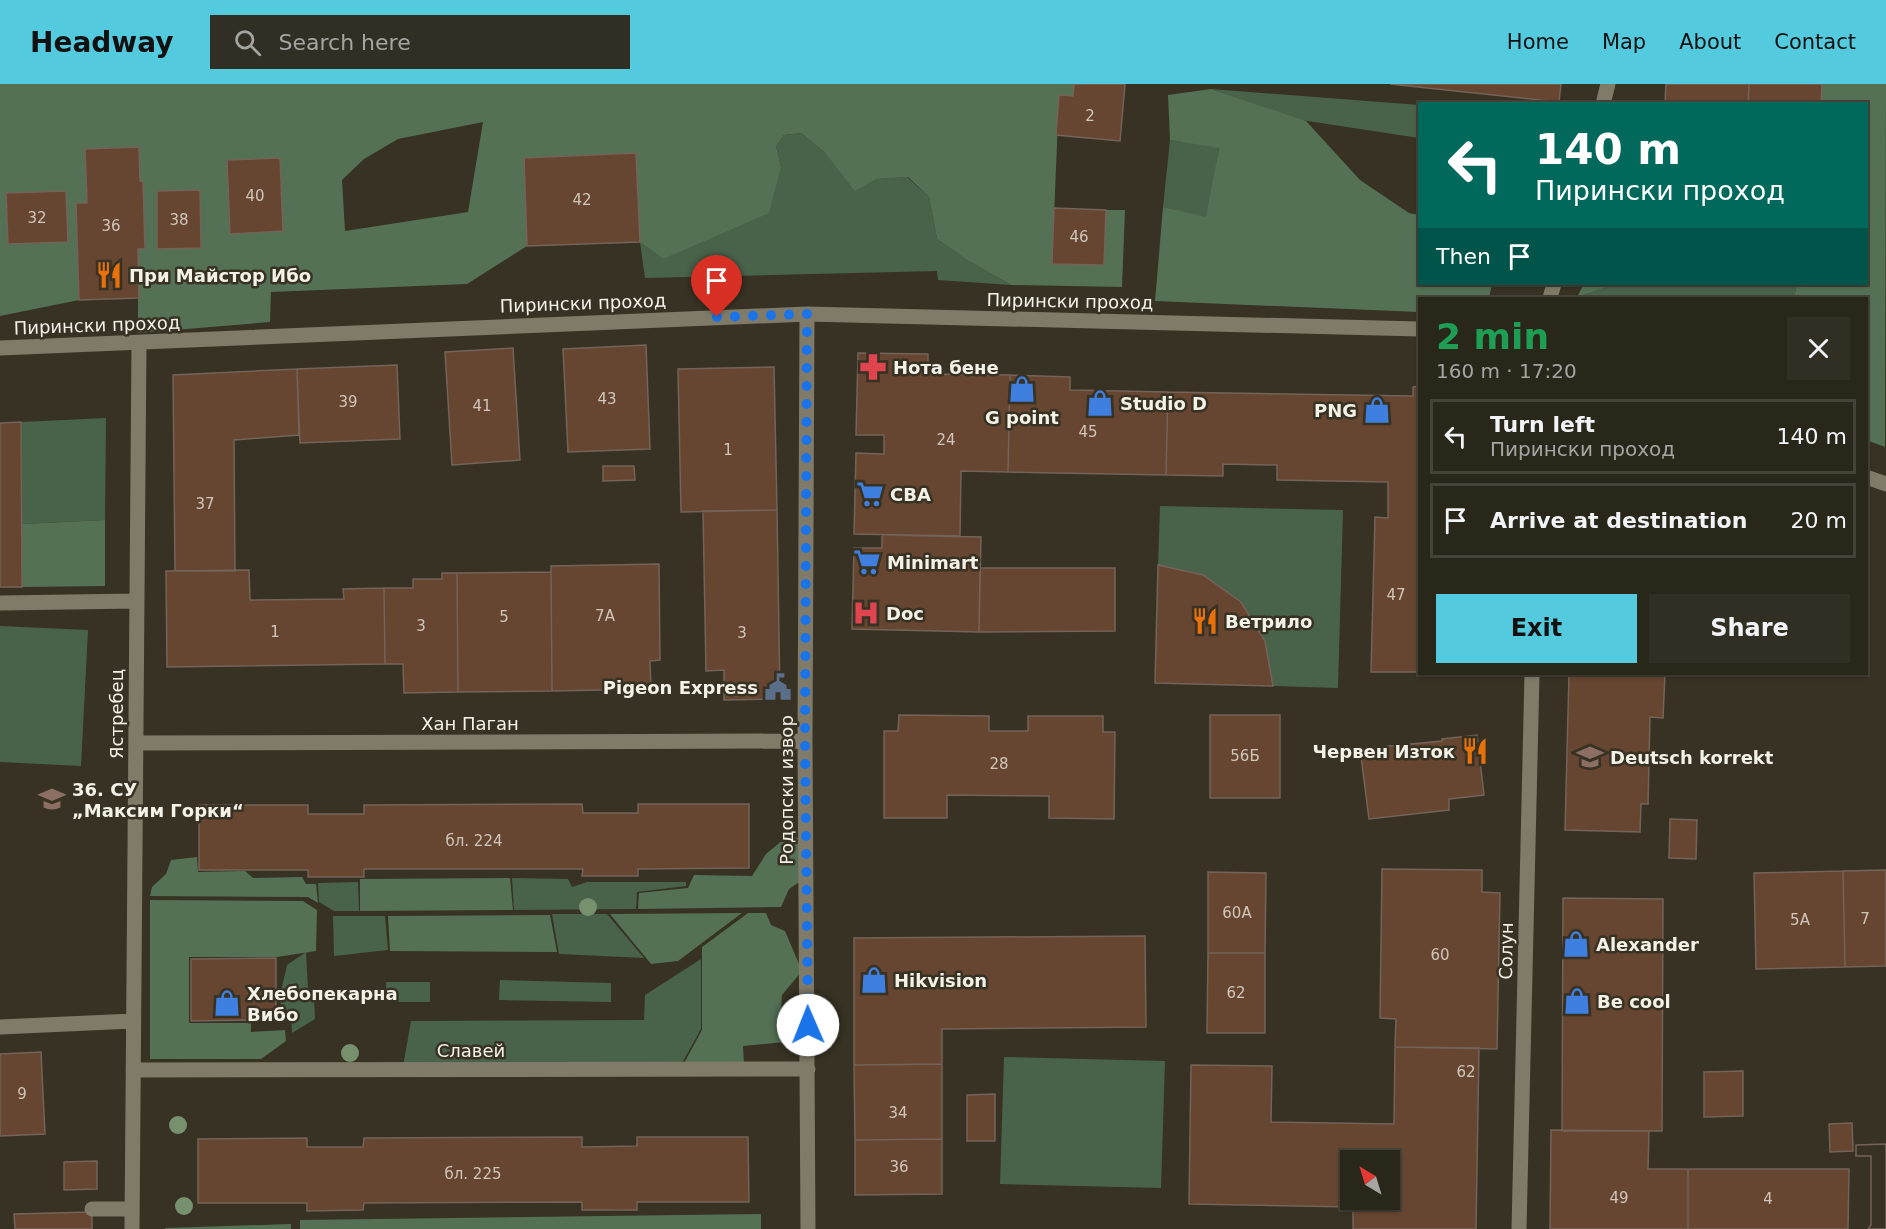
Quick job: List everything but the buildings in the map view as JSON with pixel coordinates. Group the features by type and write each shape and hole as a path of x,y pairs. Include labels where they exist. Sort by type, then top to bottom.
{"street":[{"path":"1604,102 1608,84"},
{"name":"Пирински проход","path":"0,348 138,344 499,326 807,314 1418,329"},
{"name":"Родопски извор","path":"807,314 805,741 808,1229"},
{"name":"Ястребец","path":"132,1229 138,344"},
{"path":"1868,478 1886,484"},
{"path":"0,603 137,601"},
{"name":"Солун","path":"1519,1229 1533,675"},
{"name":"Хан Паган","path":"135,743 805,741"},
{"path":"0,1027 134,1021"},
{"name":"Славей","path":"133,1070 808,1069"},
{"path":"92,1209 132,1209"}],"green space":[{"path":"0,84 1074,84 1073,96 1059,96 1052,264 1104,265 1106,210 1125,210 1122,287 1011,285 967,260 937,239 929,197 908,177 876,179 855,191 824,152 801,133 784,135 776,146 781,167 769,213 663,259 640,242 636,153 525,158 527,246 467,284 271,292 270,322 138,333 138,249 145,249 143,182 140,181 139,147 85,149 87,203 76,204 79,300 0,316","holes":["483,122 468,212 345,231 342,180 364,159 398,139"]},
{"path":"1822,84 1886,84 1885,447 1868,441 1868,297 1794,297 1797,285 1868,285 1868,102 1821,102"},
{"path":"1211,89 1418,105 1418,138 1301,120"},
{"path":"1211,89 1306,121 1360,180 1409,213 1418,215 1418,285 1492,285 1489,297 1418,297 1418,312 1155,301 1163,207 1206,217 1219,148 1170,140 1168,95"},
{"path":"801,133 824,152 851,185 875,179 907,177 929,197 937,239 967,260 1011,285 938,280 937,271 645,278 640,242 663,259 781,167 776,146 784,135"},
{"path":"1170,140 1219,147 1215,172 1248,170 1206,218 1163,207"},
{"path":"1583,285 1613,285 1577,297"},
{"path":"1613,285 1797,285 1794,297 1577,297"},
{"path":"106,418 105,520 22,524 21,422"},
{"path":"1160,506 1343,510 1338,688 1273,686 1265,641 1241,602 1203,575 1158,565"},
{"path":"105,520 105,586 22,587 22,524"},
{"path":"0,626 88,630 81,766 0,762"},
{"path":"789,835 805,841 804,879 789,889 781,907 638,909 639,893 688,888 694,875 752,876 766,854"},
{"path":"197,857 198,872 245,871 253,878 302,877 306,884 316,884 318,903 308,897 150,896 152,887 166,874 171,860"},
{"path":"510,878 513,910 360,911 360,879"},
{"path":"512,878 568,879 572,887 587,882 686,882 686,886 637,892 636,909 514,910"},
{"path":"358,882 359,911 334,911 319,902 318,883"},
{"path":"150,900 303,901 317,910 316,951 277,957 189,957 189,1023 251,1023 251,1032 285,1030 286,1041 261,1059 150,1059"},
{"path":"742,913 678,961 651,964 610,914"},
{"path":"748,913 766,913 771,925 785,931 802,971 782,995 781,1010 785,1042 743,1046 744,1065 683,1065 702,1030 702,947"},
{"path":"552,914 607,914 644,958 559,954"},
{"path":"550,915 557,952 390,951 388,916"},
{"path":"333,916 385,916 388,950 334,956"},
{"path":"306,952 308,990 314,998 315,1019 292,1033 291,1015 280,1003 280,995 287,965"},
{"path":"701,959 701,1029 681,1065 403,1066 411,1021 644,1020 645,995"},
{"path":"500,980 611,983 611,1002 499,1000"},
{"path":"386,982 430,982 430,1002 386,1002"},
{"path":"1004,1057 1165,1061 1161,1188 1000,1184"},
{"path":"761,1214 761,1229 300,1229 300,1220"},
{"path":"291,1224 291,1229 165,1229 165,1228"}],"place":[{"name":"При Майстор Ибо","path":"109,275"},
{"name":"Нота бене","path":"873,367"},
{"name":"G point","path":"1022,389"},
{"name":"Studio D","path":"1100,403"},
{"name":"PNG","path":"1377,410"},
{"name":"CBA","path":"870,494"},
{"name":"Minimart","path":"867,562"},
{"name":"Doc","path":"866,613"},
{"name":"Ветрило","path":"1205,621"},
{"name":"Pigeon Express","path":"778,687"},
{"name":"Червен Изток","path":"1475,751"},
{"name":"Deutsch korrekt","path":"1590,757"},
{"name":"36. СУ „Максим Горки“","path":"52,799"},
{"name":"Alexander","path":"1576,944"},
{"name":"Hikvision","path":"874,980"},
{"name":"Be cool","path":"1577,1001"},
{"name":"Хлебопекарна Вибо","path":"227,1003"}],"route":[{"path":"717,317 807,314 805,741 808,1025"}]}
